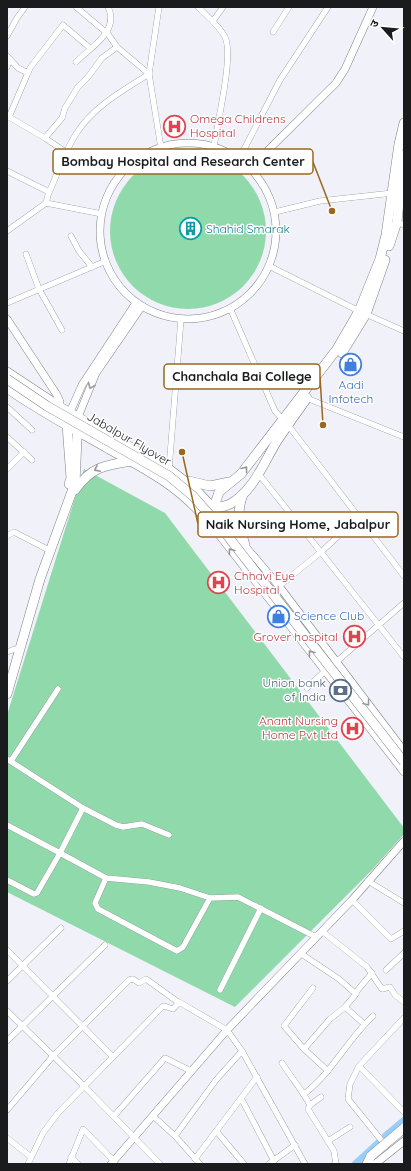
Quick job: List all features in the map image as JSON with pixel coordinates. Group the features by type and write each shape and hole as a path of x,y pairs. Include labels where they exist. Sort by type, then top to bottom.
{"main road":[{"path":"197,508 213,508 229,504 243,493 258,473 286,423 304,397 342,352 378,282 400,224 396,193 404,123"},
{"path":"362,313 380,259 404,155"},
{"path":"7,372 60,407 170,469 184,479 213,508"},
{"name":"Jabalpur Flyover","path":"7,379 47,406 169,476 193,496 223,530 404,762"},
{"path":"7,388 54,419 162,478 197,508 209,522"},
{"path":"7,676 11,650 46,549 62,510 71,478 67,425 74,415"},
{"path":"7,694 40,579 72,494 77,473 77,431 74,415"},
{"path":"209,522 219,492 229,482 241,474 286,423"},
{"path":"72,494 82,479 96,468 110,464 132,461"},
{"path":"184,479 199,485 210,486 229,482"},
{"path":"243,493 239,505 238,517 245,545"},
{"path":"371,1161 404,1128"}],"street":[{"path":"7,36 25,7"},
{"path":"76,7 108,34 117,47 149,74"},
{"path":"76,62 90,48 108,34 112,16 108,7"},
{"path":"159,7 149,74 161,148"},
{"path":"198,7 213,21 226,38 228,47 227,64 214,147"},
{"path":"213,21 223,7"},
{"path":"273,32 289,7"},
{"path":"239,159 280,80 328,7"},
{"path":"250,168 336,83 345,69 373,7"},
{"path":"67,153 9,117 28,72 63,25 90,48"},
{"path":"45,138 62,118 65,108 78,87 88,77 102,58 117,47"},
{"path":"9,57 18,68 28,72"},
{"path":"7,67 9,57"},
{"path":"7,231 46,203 49,192 76,134 90,116 114,96 149,74"},
{"path":"188,143 214,147 232,154 250,168 261,181 270,196 275,212 276,240 269,266 256,288 237,305 214,316 188,320 163,316 139,304 123,291 110,273 102,252 100,229 102,214 113,186 127,168 145,154 161,148 188,143"},
{"path":"7,171 49,192"},
{"path":"275,212 320,201 396,193"},
{"path":"46,203 102,214"},
{"path":"71,236 79,251 92,267"},
{"path":"26,254 39,289 62,330"},
{"path":"7,303 106,261"},
{"path":"269,266 362,313 404,331"},
{"path":"74,415 82,385 139,304"},
{"path":"230,308 275,411 286,423 404,576"},
{"path":"7,319 57,395 60,407 54,419"},
{"path":"170,469 182,319"},
{"path":"304,397 404,437"},
{"path":"7,407 32,430"},
{"path":"7,437 32,460"},
{"path":"7,469 24,452"},
{"path":"258,473 404,657"},
{"path":"213,508 279,586 404,751"},
{"path":"279,586 321,552 358,518"},
{"path":"209,522 404,772"},
{"path":"7,536 14,532 46,549"},
{"path":"307,688 404,603"},
{"path":"58,689 9,760 83,808 120,827 142,824 169,835"},
{"path":"7,880 34,894 37,894 83,808"},
{"path":"7,825 106,878 149,882 180,888 210,898 238,897 316,937"},
{"path":"69,1164 83,1129 112,1162 133,1136 153,1116 228,1030 352,900 404,841"},
{"path":"106,878 96,900 96,907 177,950 183,947 210,898"},
{"path":"368,881 404,903"},
{"path":"352,900 391,939 394,939 404,931"},
{"path":"220,990 261,908"},
{"path":"7,981 60,928"},
{"path":"322,931 367,967 382,989 390,987 395,995 404,1002"},
{"path":"7,1041 52,995 105,945"},
{"path":"7,950 113,1057"},
{"path":"300,953 319,964 356,992"},
{"path":"386,970 404,953"},
{"path":"304,1049 330,1019 345,1007 355,996 356,992 372,973"},
{"path":"7,1110 53,1056 130,979 139,983 146,979 178,1002 193,1008 228,1030 257,1077 305,1164"},
{"path":"313,988 284,1024 304,1049 328,1071"},
{"path":"28,1164 43,1133 58,1113 163,1006 173,1008 178,1002"},
{"path":"345,1007 364,1024"},
{"path":"7,1011 114,1116 159,1164"},
{"path":"304,1094 316,1086 364,1024 373,1016"},
{"path":"391,1152 348,1099 350,1084 359,1066 404,1018"},
{"path":"175,1136 216,1080 242,1051"},
{"path":"114,1116 165,1058 191,1071"},
{"path":"282,1063 310,1105 308,1109 336,1155 336,1164"},
{"path":"359,1066 404,1112"},
{"path":"195,1159 217,1132 257,1077"},
{"path":"310,1105 322,1097"},
{"path":"241,1098 272,1162 295,1145"},
{"path":"153,1116 175,1136 200,1164"},
{"path":"328,1141 350,1127"},
{"path":"217,1132 244,1164"},
{"path":"8,1141 31,1157"},
{"path":"371,1161 391,1152 404,1141"},
{"path":"382,1164 404,1146"},
{"path":"71,1157 78,1164"}],"green space":[{"path":"180,153 196,153 211,156 225,162 238,171 248,181 257,194 263,208 266,231 265,246 257,268 248,281 238,291 225,300 211,306 196,309 180,309 165,306 151,300 138,291 128,281 119,268 113,254 110,239 110,223 113,208 119,194 128,181 138,171 151,162 165,156"},
{"path":"84,469 165,513 404,828 404,834 372,870 235,1007 7,892 7,715"}],"waterway":[{"path":"386,1136 404,1121"},
{"path":"356,1164 379,1143"}],"place":[{"name":"Omega Childrens Hospital","path":"174,126"},
{"name":"Bombay Hospital and Research Center","path":"332,211"},
{"name":"Shahid Smarak","path":"190,229"},
{"name":"Aadi Infotech","path":"351,364"},
{"name":"Chanchala Bai College","path":"323,425"},
{"name":"Naik Nursing Home, Jabalpur","path":"182,452"},
{"name":"Chhavi Eye Hospital","path":"218,583"},
{"name":"Science Club","path":"278,616"},
{"name":"Grover hospital","path":"354,637"},
{"name":"Union bank of India","path":"341,690"},
{"name":"Anant Nursing Home Pvt Ltd","path":"353,728"}]}
